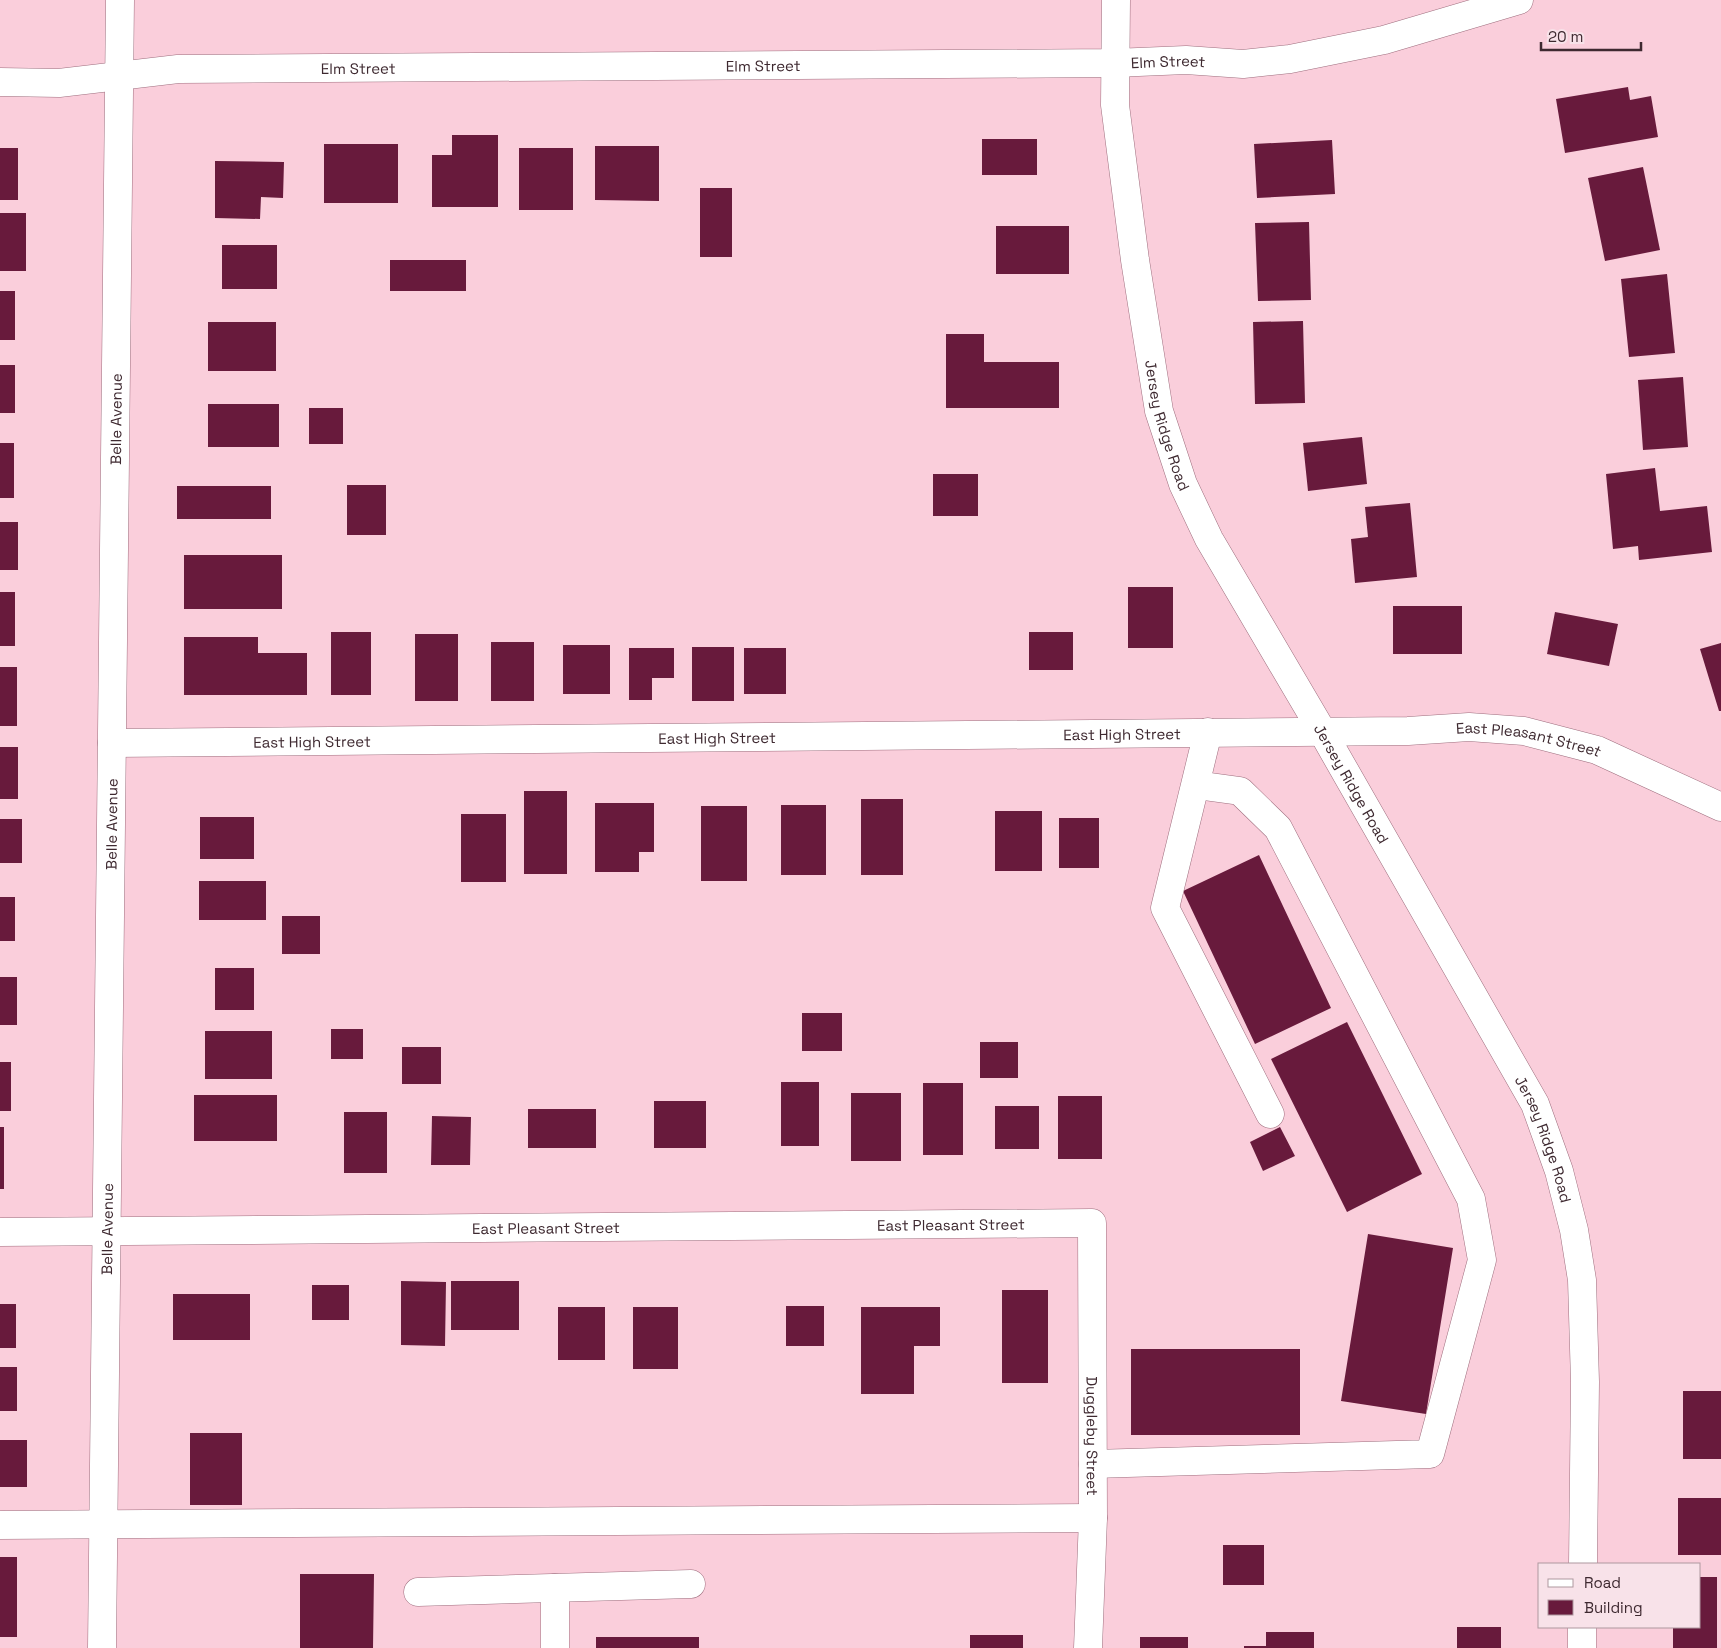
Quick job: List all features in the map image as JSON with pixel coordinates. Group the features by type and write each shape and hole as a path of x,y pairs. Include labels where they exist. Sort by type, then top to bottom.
{"street":[{"name":"Belle Avenue","path":"102,1648 120,0"},
{"name":"Jersey Ridge Road","path":"1116,0 1115,105 1134,251 1159,411 1168,442 1184,484 1209,539 1322,731 1535,1104 1559,1171 1574,1230 1582,1280 1585,1382 1582,1563"},
{"name":"Elm Street","path":"0,82 59,83 178,69 1114,63 1186,60 1243,64 1290,59 1384,40 1519,0"},
{"name":"East Pleasant Street","path":"1322,731 1408,731 1469,727 1524,731 1597,750 1721,807"},
{"name":"East High Street","path":"112,744 1322,731"},
{"path":"1208,732 1165,908 1270,1114"},
{"path":"1093,1464 1430,1454 1482,1260 1471,1199 1278,828 1240,791 1196,785"},
{"name":"East Pleasant Street","path":"0,1232 1092,1223"},
{"name":"Duggleby Street","path":"1088,1648 1093,1518 1092,1223"},
{"path":"0,1525 1093,1518"},
{"path":"418,1592 691,1584"},
{"path":"555,1588 556,1648"},
{"path":"1582,1628 1582,1648"}],"building":[{"path":"1628,87 1630,100 1651,96 1658,137 1565,153 1556,99"},
{"path":"452,135 498,135 498,207 432,207 432,155 452,155"},
{"path":"982,139 1037,139 1037,175 982,175"},
{"path":"1332,140 1335,194 1257,198 1254,144"},
{"path":"324,144 398,144 398,203 324,203"},
{"path":"595,146 659,146 659,201 595,200"},
{"path":"0,148 18,148 18,200 0,200"},
{"path":"519,148 573,148 573,210 519,210"},
{"path":"215,161 284,162 283,198 261,197 260,219 215,218"},
{"path":"1643,167 1660,250 1605,261 1588,178"},
{"path":"700,188 732,188 732,257 700,257"},
{"path":"0,213 26,213 26,271 0,271"},
{"path":"1309,222 1311,300 1258,301 1255,223"},
{"path":"996,226 1069,226 1069,274 996,274"},
{"path":"222,245 277,245 277,289 222,289"},
{"path":"390,260 466,260 466,291 390,291"},
{"path":"1667,274 1675,353 1629,357 1621,279"},
{"path":"0,291 15,291 15,340 0,340"},
{"path":"1303,321 1305,403 1255,404 1253,322"},
{"path":"208,322 276,322 276,371 208,371"},
{"path":"946,334 984,334 984,362 1059,362 1059,408 946,408"},
{"path":"0,365 15,365 15,413 0,413"},
{"path":"1683,377 1688,447 1643,450 1638,380"},
{"path":"208,404 279,404 279,447 208,447"},
{"path":"309,408 343,408 343,444 309,444"},
{"path":"1362,437 1367,484 1308,491 1303,443"},
{"path":"0,443 14,443 14,498 0,498"},
{"path":"1655,468 1660,511 1707,506 1712,552 1639,560 1638,546 1613,549 1606,474"},
{"path":"933,474 978,474 978,516 933,516"},
{"path":"347,485 386,485 386,535 347,535"},
{"path":"177,486 271,486 271,519 177,519"},
{"path":"1410,503 1417,577 1355,583 1351,539 1368,537 1365,507"},
{"path":"0,522 18,522 18,570 0,570"},
{"path":"184,555 282,555 282,609 184,609"},
{"path":"1128,587 1173,587 1173,648 1128,648"},
{"path":"0,592 15,592 15,646 0,646"},
{"path":"1393,606 1462,606 1462,654 1393,654"},
{"path":"1555,612 1618,624 1609,666 1547,654"},
{"path":"331,632 371,632 371,695 331,695"},
{"path":"1029,632 1073,632 1073,670 1029,670"},
{"path":"415,634 458,634 458,701 415,701"},
{"path":"184,637 258,637 258,653 307,653 307,695 184,695"},
{"path":"491,642 534,642 534,701 491,701"},
{"path":"1721,643 1721,711 1719,711 1700,649"},
{"path":"563,645 610,645 610,694 563,694"},
{"path":"692,647 734,647 734,701 692,701"},
{"path":"629,648 674,648 674,678 652,678 652,700 629,700"},
{"path":"744,648 786,648 786,694 744,694"},
{"path":"0,667 17,667 17,726 0,726"},
{"path":"0,747 18,747 18,799 0,799"},
{"path":"524,791 567,791 567,874 524,874"},
{"path":"861,799 903,799 903,875 861,875"},
{"path":"595,803 654,803 654,852 639,852 639,872 595,872"},
{"path":"781,805 826,805 826,875 781,875"},
{"path":"701,806 747,806 747,881 701,881"},
{"path":"995,811 1042,811 1042,871 995,871"},
{"path":"461,814 506,814 506,882 461,882"},
{"path":"200,817 254,817 254,859 200,859"},
{"path":"1059,818 1099,818 1099,868 1059,868"},
{"path":"0,819 22,819 22,863 0,863"},
{"path":"1259,855 1331,1008 1255,1044 1183,891"},
{"path":"199,881 266,881 266,920 199,920"},
{"path":"0,897 15,897 15,941 0,941"},
{"path":"282,916 320,916 320,954 282,954"},
{"path":"215,968 254,968 254,1010 215,1010"},
{"path":"0,977 17,977 17,1025 0,1025"},
{"path":"802,1013 842,1013 842,1051 802,1051"},
{"path":"1347,1022 1422,1174 1347,1212 1271,1059"},
{"path":"331,1029 363,1029 363,1059 331,1059"},
{"path":"205,1031 272,1031 272,1079 205,1079"},
{"path":"980,1042 1018,1042 1018,1078 980,1078"},
{"path":"402,1047 441,1047 441,1084 402,1084"},
{"path":"0,1062 11,1062 11,1111 0,1111"},
{"path":"781,1082 819,1082 819,1146 781,1146"},
{"path":"923,1083 963,1083 963,1155 923,1155"},
{"path":"851,1093 901,1093 901,1161 851,1161"},
{"path":"194,1095 277,1095 277,1141 194,1141"},
{"path":"1058,1096 1102,1096 1102,1159 1058,1159"},
{"path":"654,1101 706,1101 706,1148 654,1148"},
{"path":"995,1106 1039,1106 1039,1149 995,1149"},
{"path":"528,1109 596,1109 596,1148 528,1148"},
{"path":"344,1112 387,1112 387,1173 344,1173"},
{"path":"432,1116 471,1117 470,1165 431,1165"},
{"path":"0,1127 4,1127 4,1189 0,1189"},
{"path":"1280,1127 1295,1156 1263,1171 1250,1142"},
{"path":"1368,1234 1453,1248 1426,1414 1341,1401"},
{"path":"401,1281 446,1282 445,1346 401,1345"},
{"path":"451,1281 519,1281 519,1330 451,1330"},
{"path":"312,1285 349,1285 349,1320 312,1320"},
{"path":"1002,1290 1048,1290 1048,1383 1002,1383"},
{"path":"173,1294 250,1294 250,1340 173,1340"},
{"path":"0,1304 16,1304 16,1348 0,1348"},
{"path":"786,1306 824,1306 824,1346 786,1346"},
{"path":"558,1307 605,1307 605,1360 558,1360"},
{"path":"633,1307 678,1307 678,1369 633,1369"},
{"path":"861,1307 940,1307 940,1346 914,1346 914,1394 861,1394"},
{"path":"1131,1349 1300,1349 1300,1435 1131,1435"},
{"path":"0,1367 17,1367 17,1411 0,1411"},
{"path":"1683,1391 1721,1391 1721,1459 1683,1459"},
{"path":"190,1433 242,1433 242,1505 190,1505"},
{"path":"0,1440 27,1440 27,1487 0,1487"},
{"path":"1678,1498 1721,1498 1721,1555 1678,1555"},
{"path":"1223,1545 1264,1545 1264,1585 1223,1585"},
{"path":"0,1557 17,1557 17,1637 0,1637"},
{"path":"300,1574 374,1574 373,1648 300,1648"},
{"path":"1701,1577 1717,1577 1717,1648 1673,1648 1673,1628 1701,1628"},
{"path":"1457,1627 1501,1627 1501,1648 1457,1648"},
{"path":"1266,1632 1314,1632 1314,1648 1244,1648 1244,1646 1266,1646"},
{"path":"970,1635 1023,1635 1023,1648 970,1648"},
{"path":"596,1637 699,1637 699,1648 596,1648"},
{"path":"1140,1637 1188,1637 1188,1648 1140,1648"}]}
